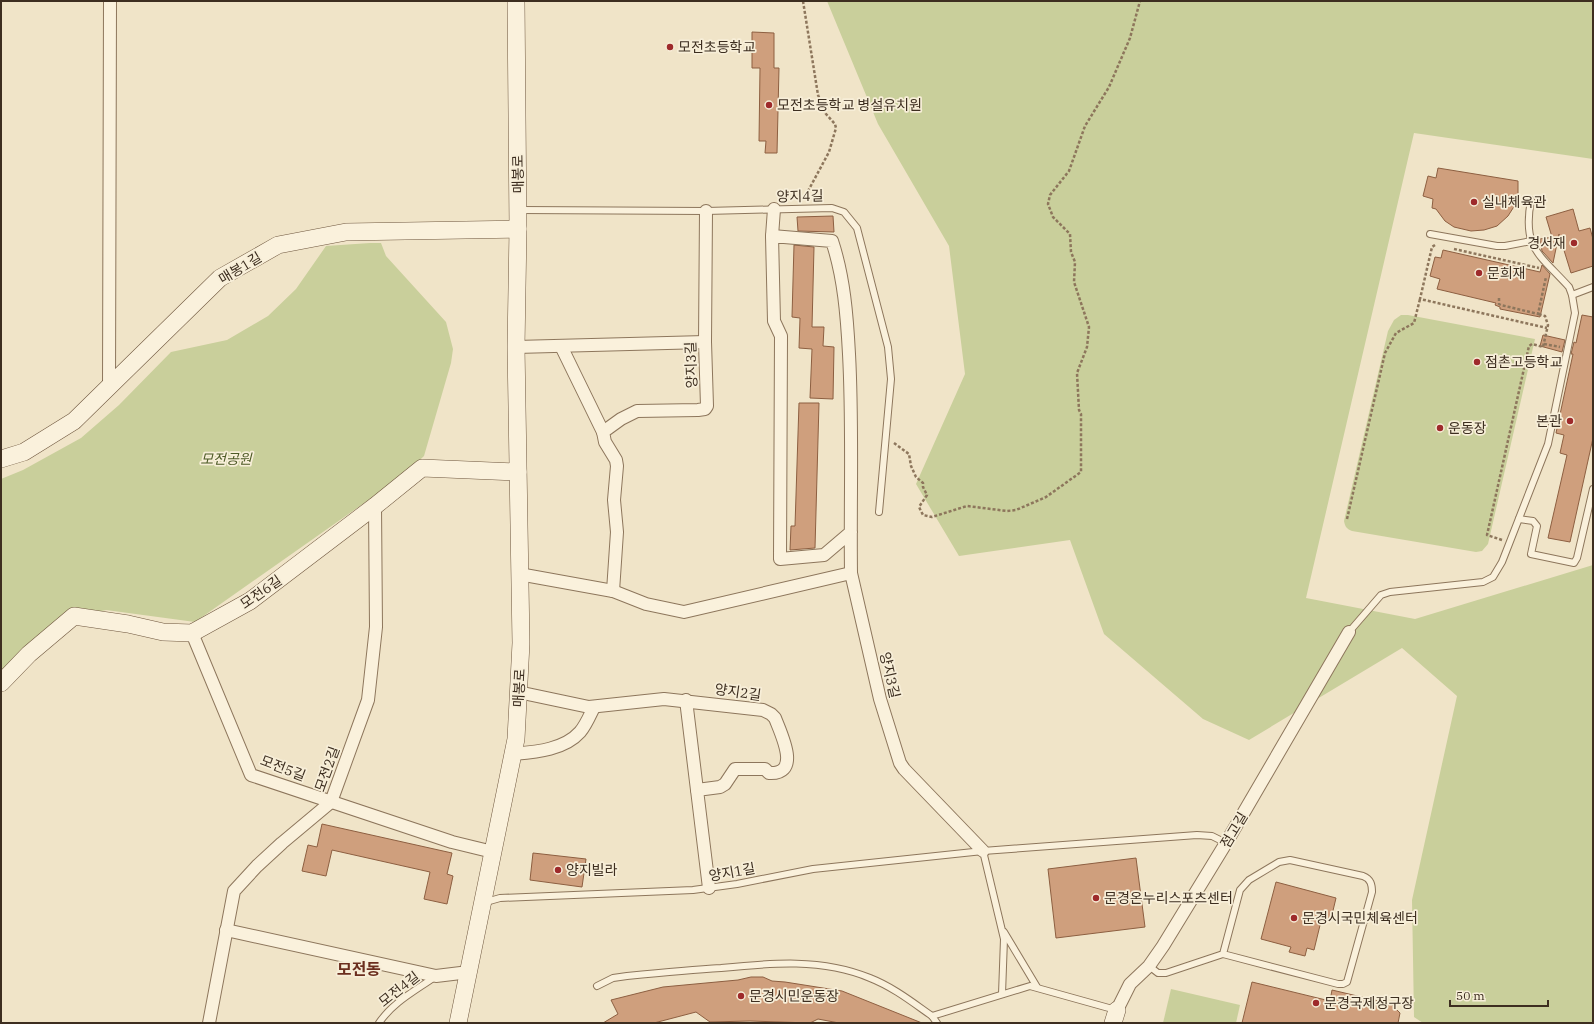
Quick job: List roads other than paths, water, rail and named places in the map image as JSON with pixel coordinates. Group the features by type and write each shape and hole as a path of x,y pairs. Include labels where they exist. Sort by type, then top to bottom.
{"street":[{"path":"109,388 110,1"},
{"name":"매봉로","path":"458,1023 516,739 521,644 516,347 518,210 516,1"},
{"path":"774,209 772,236 774,321 781,336 780,559 824,555 851,532"},
{"name":"양지3길","path":"603,432 616,422 637,411 704,409 708,402 705,342 706,211"},
{"name":"매봉1길","path":"1,460 24,452 74,421 109,388 159,336 220,278 278,245 346,232 518,229"},
{"name":"양지3길","path":"772,236 832,240 839,261 846,312 852,404 851,573 880,699 900,763 904,769 983,851"},
{"path":"516,347 705,342"},
{"path":"561,346 603,432 605,442 616,460 617,466 614,500 617,532 613,591"},
{"name":"모전6길","path":"192,633 250,601 375,506 422,468 518,472"},
{"name":"모전2길","path":"209,1023 234,891 272,852 331,802 368,700 376,627 375,506"},
{"path":"519,574 613,591 646,604 684,612 851,573"},
{"path":"1,683 29,654 74,616 128,624 162,632 192,633"},
{"name":"점고길","path":"1115,1017 1130,984 1149,966 1163,946 1226,843 1350,632"},
{"name":"모전5길","path":"192,633 251,775 452,842 493,852"},
{"name":"양지2길","path":"518,692 594,707 664,699 686,700 763,710 775,718 788,753 788,760 780,771 769,773 765,769 736,769 725,784 720,787 697,790"},
{"path":"686,700 709,888"},
{"path":"513,754 545,750 572,739 584,726 594,707"},
{"path":"226,930 436,976 469,972"}],"lane":[{"path":"1350,632 1381,595 1385,593 1488,580 1496,572 1509,543 1548,444 1575,313 1569,287 1548,267 1533,247 1528,227 1531,200"},
{"name":"양지4길","path":"518,210 706,211 832,208 844,212 857,228 888,347 891,379 879,512"},
{"path":"1430,234 1497,246 1531,241"},
{"path":"1572,295 1593,287"},
{"path":"1519,519 1534,521 1537,526 1531,554 1574,563 1577,558 1592,489"},
{"name":"양지1길","path":"483,902 500,898 709,888 813,869 983,851 1198,835 1212,836 1226,843"},
{"name":"양지3길","path":"983,851 1002,927 1004,945 1002,994"},
{"path":"1149,966 1158,973 1166,973 1223,954 1338,984 1343,984 1347,982 1372,892 1371,883 1368,878 1363,876 1290,860 1279,862 1248,880 1240,890 1223,954"},
{"path":"1002,927 1037,987"},
{"path":"597,986 613,978 627,976 759,964 811,963 825,965 870,978 900,994 932,1016 937,1023"},
{"name":"모전4길","path":"379,1023 388,1009 436,976"},
{"path":"932,1016 1030,986 1037,987 1115,1017"}],"place":[{"name":"모전초등학교","path":"670,47"},
{"name":"모전초등학교 병설유치원","path":"769,105"},
{"name":"실내체육관","path":"1474,202"},
{"name":"경서재","path":"1574,243"},
{"name":"문희재","path":"1479,273"},
{"name":"점촌고등학교","path":"1477,362"},
{"name":"본관","path":"1570,421"},
{"name":"운동장","path":"1440,428"},
{"name":"양지빌라","path":"558,870"},
{"name":"문경온누리스포츠센터","path":"1096,898"},
{"name":"문경시국민체육센터","path":"1294,918"},
{"name":"문경시민운동장","path":"741,996"},
{"name":"문경국제정구장","path":"1316,1003"}],"district":[{"name":"모전동","path":"359,969"}],"park label":[{"name":"모전공원","path":"226,459"}]}
